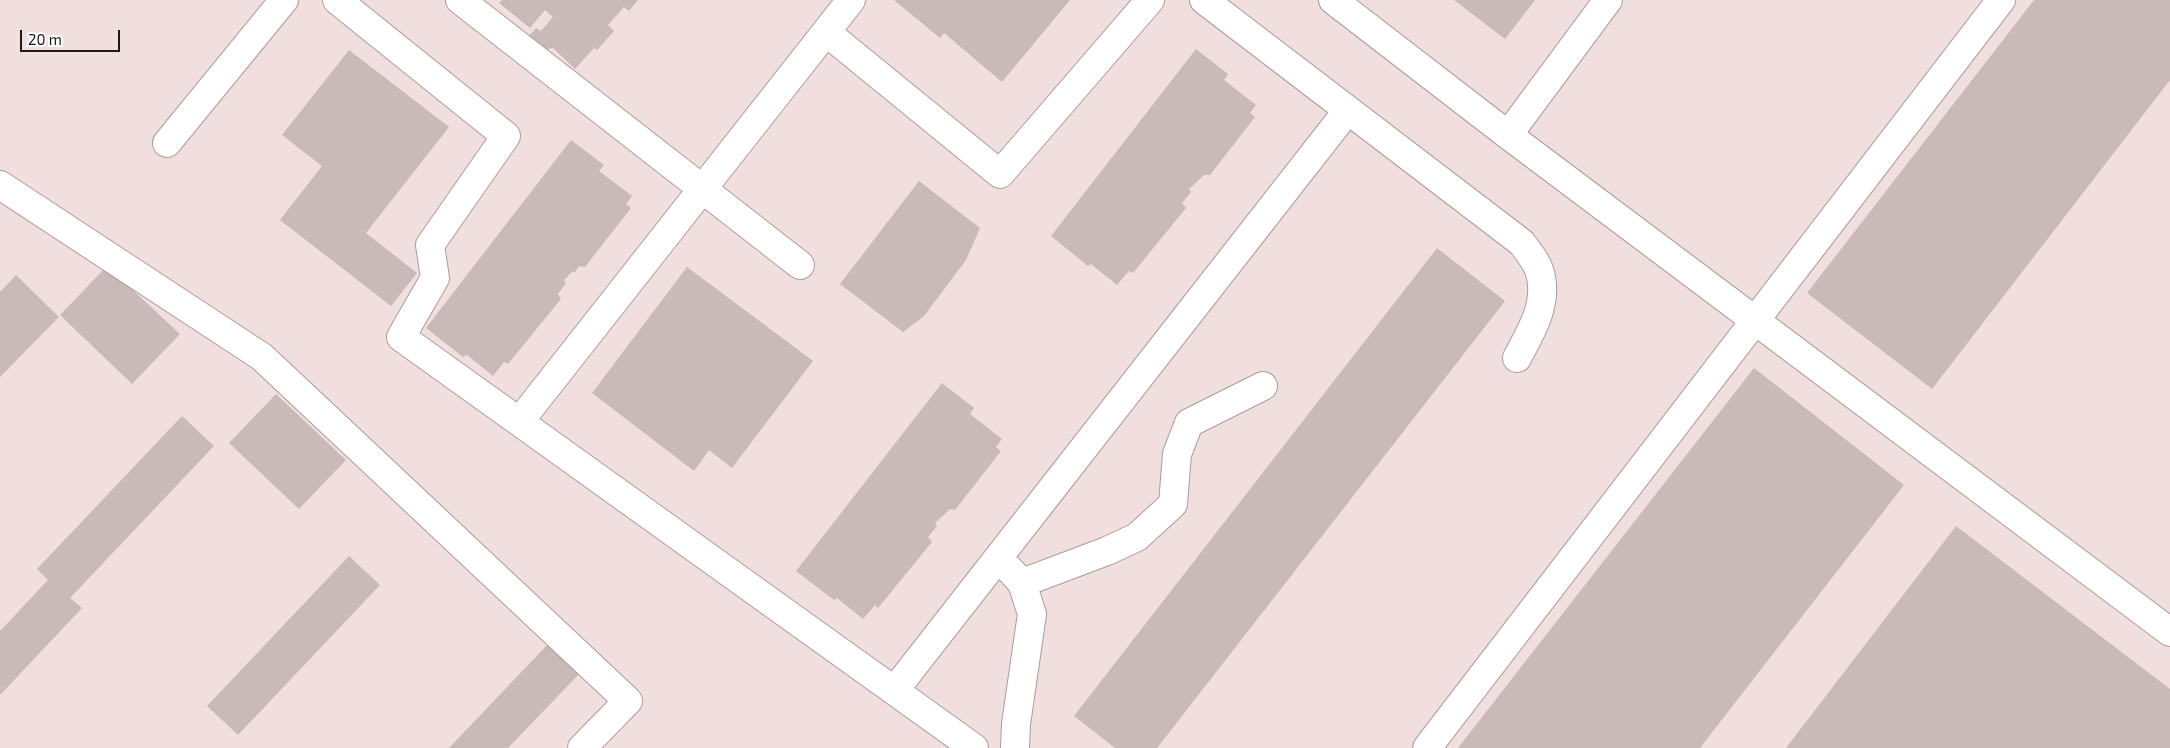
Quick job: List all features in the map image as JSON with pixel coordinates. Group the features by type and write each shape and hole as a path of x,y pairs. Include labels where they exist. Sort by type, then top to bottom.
{"street":[{"path":"167,143 284,0"},
{"path":"338,0 506,136 430,245 435,278 401,337 974,748"},
{"path":"460,0 800,265"},
{"path":"518,422 851,0"},
{"path":"826,32 1000,174 1150,0"},
{"path":"1204,0 1522,243 1535,262 1541,277 1540,304 1536,324 1516,358"},
{"path":"1333,0 1508,136 2170,632"},
{"path":"1508,136 1608,0"},
{"path":"1427,748 2001,0"},
{"path":"894,691 1348,110"},
{"path":"0,185 262,357 628,701 582,748"},
{"path":"1022,583 1137,537 1173,504 1176,454 1189,423 1263,386"},
{"path":"998,558 1022,583 1032,614 1016,724 1015,748"}],"building":[{"path":"502,0 638,0 629,11 624,7 608,25 614,31 597,50 594,48 575,69 553,48 544,50 528,37 536,28 541,31 553,17 545,10 530,28 499,3"},
{"path":"894,0 1070,0 1002,82 944,33 940,38"},
{"path":"1454,0 1535,0 1505,39"},
{"path":"2034,0 2170,0 2170,80 1932,389 1807,293"},
{"path":"1196,49 1228,74 1224,80 1256,105 1250,113 1255,117 1210,175 1204,175 1189,189 1191,192 1182,203 1186,208 1133,273 1129,271 1117,285 1091,264 1088,266 1051,236"},
{"path":"349,50 449,127 366,233 417,273 391,306 280,220 322,166 282,135"},
{"path":"571,140 604,165 599,171 632,196 626,204 631,208 585,267 579,266 575,272 572,272 564,280 566,283 558,294 561,299 508,364 504,362 493,376 467,355 463,357 426,328"},
{"path":"919,181 980,228 966,260 924,316 903,332 840,284"},
{"path":"1437,248 1505,301 1157,748 1115,748 1074,716"},
{"path":"107,266 180,334 132,384 60,315"},
{"path":"687,267 813,361 732,468 709,450 694,471 592,393"},
{"path":"16,275 59,317 0,377 0,292"},
{"path":"1754,368 1904,485 1700,748 1458,748"},
{"path":"942,383 974,408 970,414 1002,439 996,447 1001,451 955,510 950,509 935,523 937,526 928,537 932,542 878,608 875,605 863,619 837,598 834,600 796,571"},
{"path":"276,394 346,460 299,509 229,443"},
{"path":"182,416 214,446 70,598 82,608 0,695 0,631 48,580 37,569"},
{"path":"1956,526 2170,689 2170,748 1786,748"},
{"path":"349,556 380,585 238,735 207,706"},
{"path":"550,642 581,672 508,748 449,748"}]}
